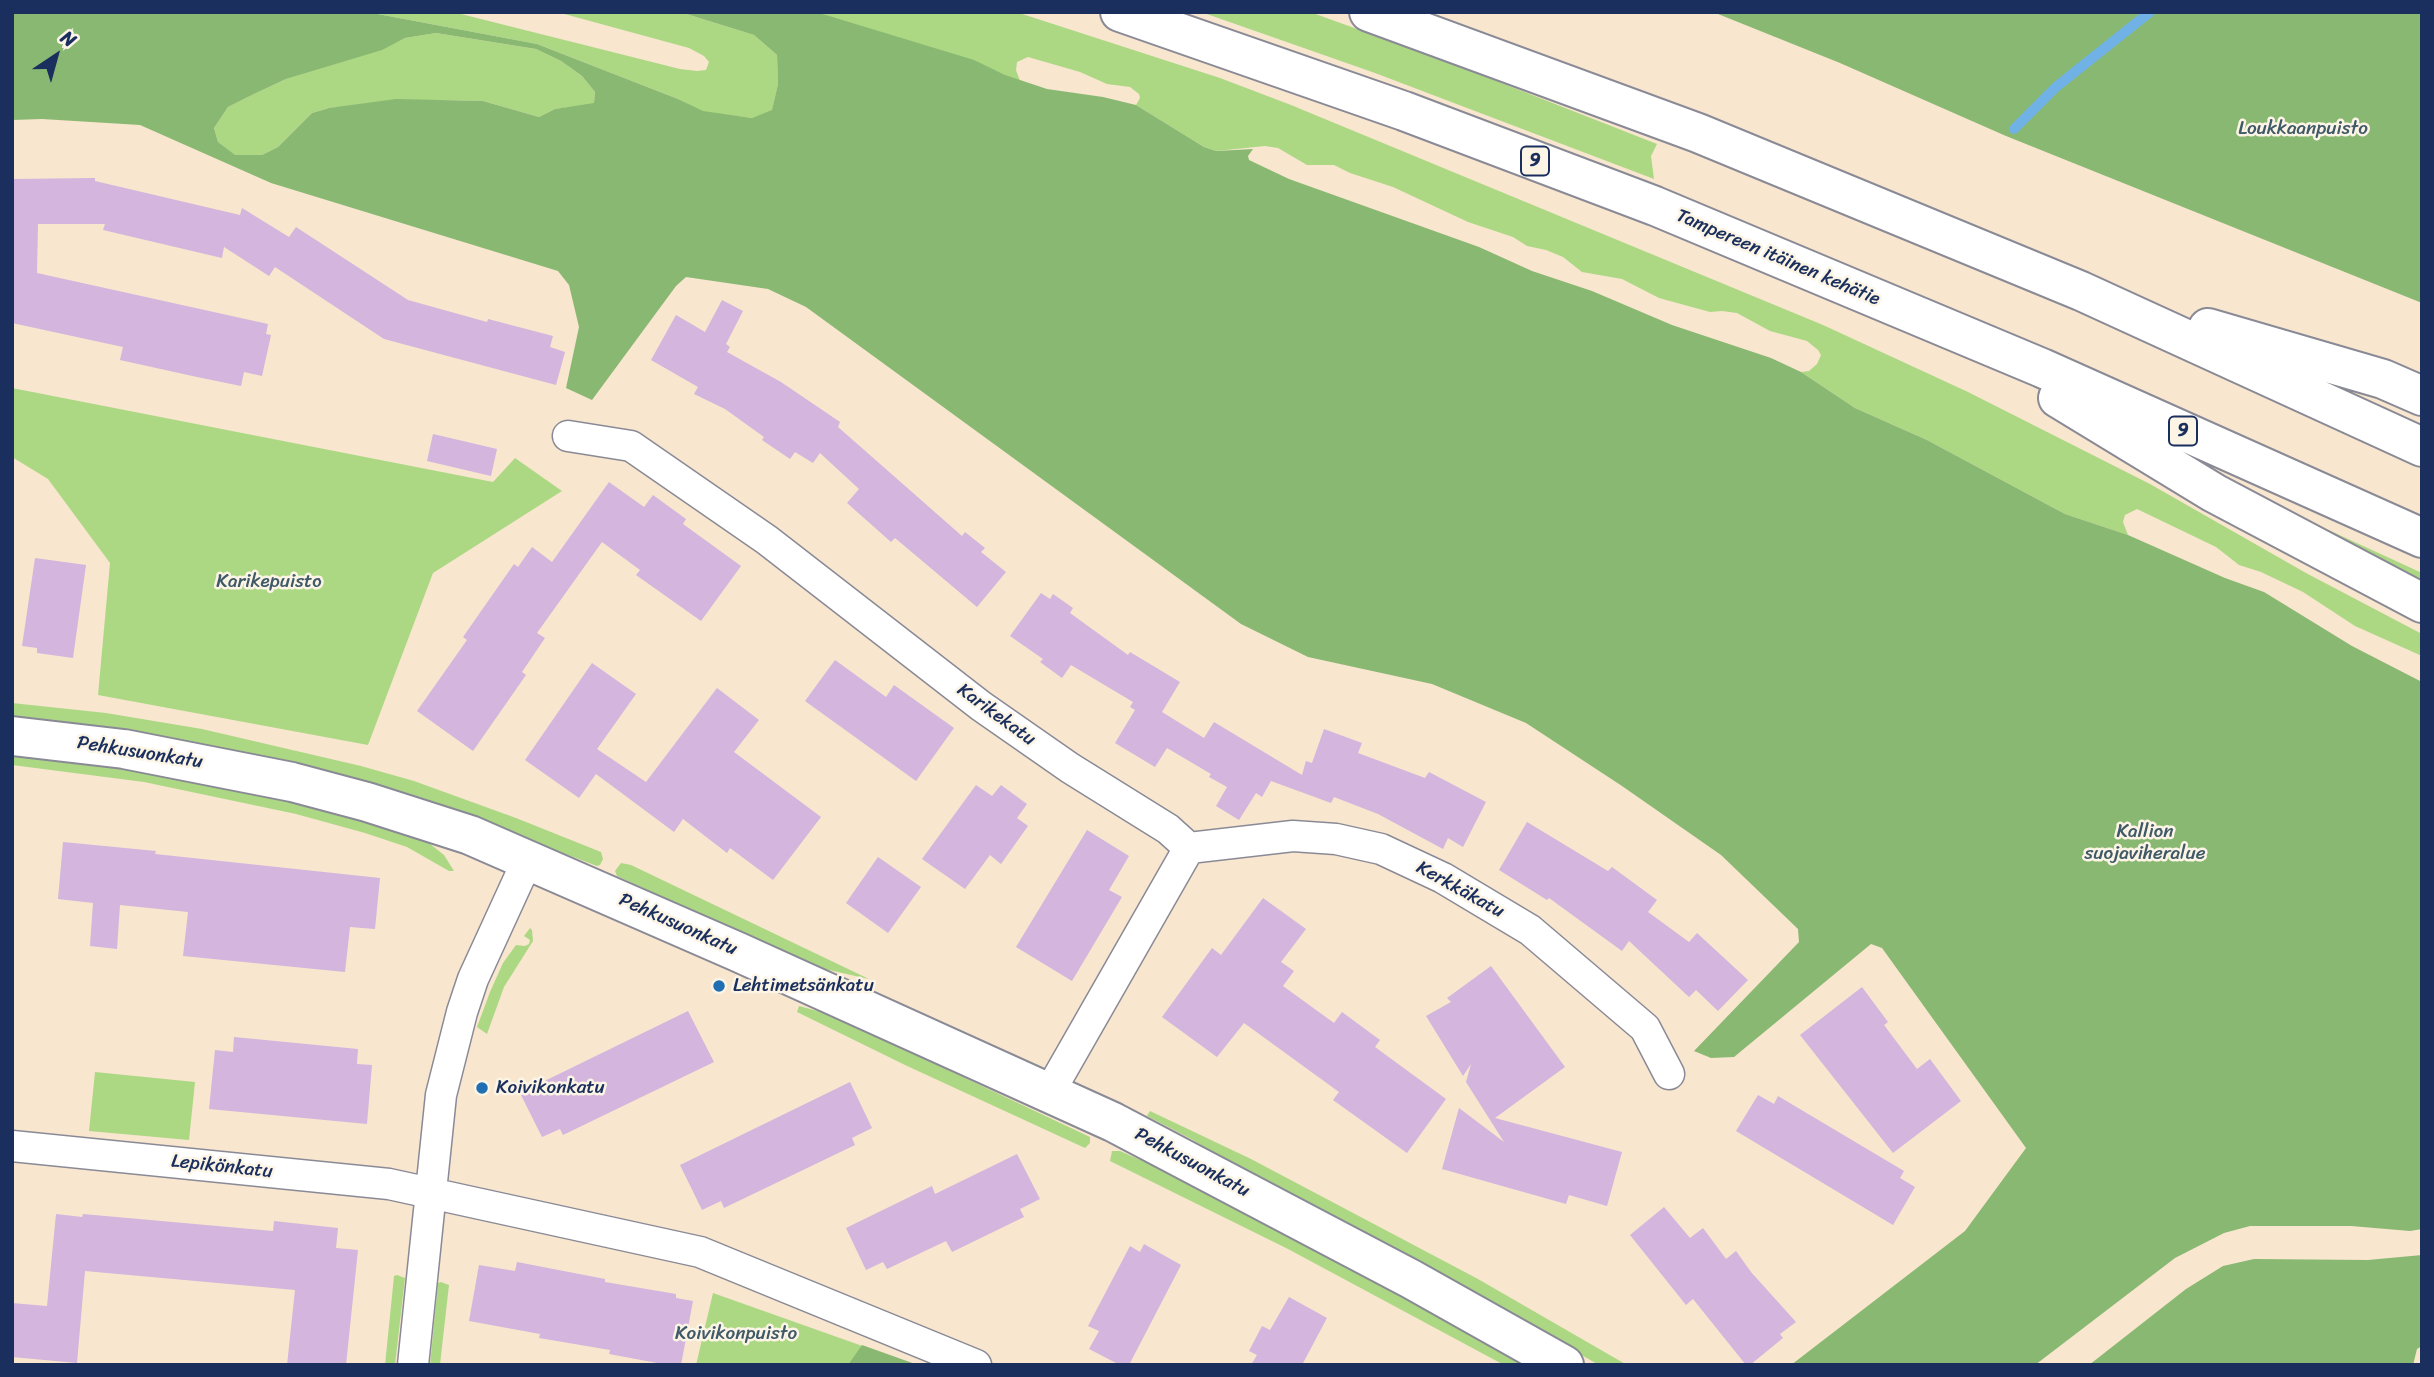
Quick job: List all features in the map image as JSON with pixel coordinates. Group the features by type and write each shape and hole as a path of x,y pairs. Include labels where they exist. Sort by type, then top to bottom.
{"main road":[{"name":"Tampereen itäinen kehätie","path":"1120,12 1404,111 1655,206 2042,368 2422,538"},
{"path":"1369,12 1698,133 2081,291 2422,447"},
{"path":"2081,291 2383,379 2422,396"},
{"path":"1943,327 2214,492 2422,603"},
{"name":"Pehkusuonkatu","path":"12,736 124,749 292,782 438,823 528,859 1113,1122 1411,1279 1564,1365"}],"street":[{"name":"Karikekatu","path":"568,436 631,446 767,540 981,706 1070,768 1168,829 1189,848"},
{"name":"Kerkkäkatu","path":"1189,848 1293,836 1336,839 1381,849 1443,878 1530,930 1645,1028 1669,1074"},
{"path":"1049,1093 1189,848"},
{"path":"413,1365 441,1095 473,979 528,859"},
{"name":"Lepikönkatu","path":"12,1146 389,1184 430,1192"},
{"path":"430,1192 700,1252 976,1365"}],"green space":[{"name":"Kallion suojaviheralue","path":"12,12 367,12 537,44 703,111 752,118 772,110 778,84 777,55 754,35 680,12 816,12 974,60 1005,75 1047,89 1136,105 1204,147 1216,151 1253,149 1248,156 1249,160 1289,179 1479,247 1532,271 1592,291 1672,325 1771,358 1801,372 1855,408 1927,440 2065,514 2128,535 2225,578 2264,592 2352,646 2422,682 2422,1229 2410,1231 2351,1226 2250,1226 2224,1233 2175,1258 2035,1365 1791,1365 1965,1231 2026,1148 1882,948 1871,944 1734,1057 1711,1058 1694,1051 1799,942 1798,929 1721,855 1526,723 1432,684 1308,657 1241,624 806,307 768,289 686,277 676,286 592,400 566,388 579,327 569,285 558,271 271,183 140,125 42,119 12,120","holes":["436,33 536,49 561,61 582,76 595,92 594,103 555,109 539,117 483,101 396,99 329,108 312,113 278,147 262,155 235,155 218,142 214,128 228,107 254,94 286,79 382,50 405,38"]},
{"path":"367,12 453,12 680,69 706,70 709,62 689,48 557,12 680,12 754,35 777,55 778,84 772,111 752,118 703,112 678,99 537,44"},
{"path":"816,12 1016,12 1220,78 1291,105 1823,325 1968,392 2150,484 2306,573 2422,634 2422,656 2355,626 2303,592 2261,572 2239,565 2216,547 2137,509 2125,515 2123,522 2128,535 2065,514 1927,440 1855,408 1801,372 1809,371 1817,364 1821,355 1807,341 1770,331 1737,313 1710,312 1659,298 1622,279 1582,272 1563,257 1527,246 1513,237 1468,222 1393,187 1334,165 1307,165 1278,148 1265,146 1216,151 1204,147 1136,105 1139,94 1130,87 1107,84 1080,72 1028,57 1017,62 1016,70 1020,81"},
{"path":"1201,12 1310,12 1443,60 1657,144 1651,156 1654,179 1375,73"},
{"name":"Loukkaanpuisto","path":"1713,12 2422,12 2422,303 2006,136 1840,63"},
{"path":"436,33 536,49 561,61 582,76 595,92 594,104 555,109 539,117 483,101 436,100 329,108 312,113 278,147 262,155 234,155 218,142 214,128 228,107 254,94 286,79 382,49 405,38"},
{"name":"Karikepuisto","path":"12,388 493,482 515,458 562,491 433,573 368,745 98,695 110,563 48,479 12,457"},
{"path":"2298,516 2422,573 2422,588"},
{"path":"12,703 106,713 202,729 361,766 414,781 516,818 601,852 603,859 597,866 434,804 307,767 99,726 12,718"},
{"path":"12,751 108,763 327,808 425,840 444,855 454,871 449,871 407,847 296,814 144,782 12,765"},
{"path":"621,863 631,865 869,979 811,966 617,876 615,871"},
{"path":"530,928 533,941 504,987 487,1034 477,1027 490,992 503,963 516,945 529,944 530,940 524,936"},
{"path":"799,1006 832,1015 1090,1137 1090,1143 1085,1148 905,1065 797,1012"},
{"path":"95,1072 195,1082 189,1140 89,1131"},
{"path":"1150,1111 1251,1159 1478,1279 1627,1365 1599,1365 1471,1292 1228,1163 1193,1140 1147,1116"},
{"path":"1112,1151 1120,1151 1172,1174 1326,1252 1531,1365 1504,1365 1288,1249 1110,1161"},
{"path":"2422,1255 2422,1346 2417,1349 2413,1365 2089,1365 2186,1289 2223,1266 2254,1259 2368,1260"},
{"path":"394,1276 405,1278 395,1365 385,1365"},
{"path":"438,1283 449,1285 440,1365 430,1365"},
{"name":"Koivikonpuisto","path":"713,1293 916,1365 696,1365"},
{"path":"862,1345 918,1365 848,1365"}],"building":[{"path":"95,178 95,181 240,215 242,208 289,237 296,227 408,300 487,322 488,319 553,336 550,347 565,352 556,385 384,339 275,267 269,276 224,247 222,258 103,230 105,224 38,224 37,273 268,324 266,334 271,335 262,376 244,372 241,386 197,377 120,360 123,347 12,323 12,179"},
{"path":"722,300 743,311 726,344 730,347 727,352 781,382 840,422 838,427 962,536 965,532 985,548 981,552 1006,572 977,607 895,538 891,542 847,503 859,489 820,453 813,463 795,452 790,459 725,409 694,394 698,387 651,360 676,315 705,332"},
{"path":"433,434 497,449 491,476 427,461"},
{"path":"609,482 644,507 653,495 686,519 683,524 741,566 701,621 636,575 640,570 602,542 537,633 545,638 522,672 526,675 473,751 417,711 467,640 463,637 514,564 518,567 532,547 552,562"},
{"path":"35,558 86,565 73,658 37,653 37,648 22,646"},
{"path":"1041,593 1050,599 1053,594 1073,608 1070,613 1128,655 1130,652 1180,682 1162,712 1204,738 1214,722 1302,775 1306,761 1312,763 1324,729 1362,743 1358,753 1425,778 1429,772 1486,802 1463,847 1448,838 1443,849 1378,814 1334,797 1331,803 1271,781 1262,797 1256,793 1239,820 1216,806 1227,787 1209,777 1211,774 1167,748 1155,767 1115,743 1135,710 1130,707 1133,702 1071,665 1062,678 1040,662 1043,659 1010,636"},
{"path":"835,660 886,697 894,685 954,728 916,781 805,701"},
{"path":"592,663 636,694 597,749 646,782 717,688 759,720 734,752 821,817 773,880 730,848 727,853 683,819 674,832 596,774 579,798 525,760"},
{"path":"976,785 992,796 1001,785 1027,804 1017,818 1028,826 1001,864 990,855 965,889 922,859"},
{"path":"1527,822 1608,871 1612,867 1657,900 1648,912 1689,942 1697,933 1748,980 1718,1011 1696,990 1689,997 1629,941 1622,951 1549,898 1547,900 1499,870"},
{"path":"1087,830 1129,856 1109,890 1122,897 1072,981 1016,947"},
{"path":"63,842 380,878 375,929 350,927 345,972 183,956 188,912 120,905 117,949 90,946 93,903 58,899"},
{"path":"878,857 921,887 888,933 846,903"},
{"path":"1263,898 1306,929 1281,962 1294,971 1283,986 1334,1023 1342,1012 1380,1040 1375,1047 1446,1099 1407,1153 1333,1100 1339,1092 1244,1023 1217,1057 1162,1017 1212,948 1221,955"},
{"path":"1491,966 1565,1067 1495,1118 1622,1152 1607,1206 1569,1195 1566,1204 1442,1169 1459,1108 1504,1142 1466,1082 1471,1064 1463,1076 1426,1016 1451,1002 1447,998"},
{"path":"1862,987 1888,1022 1884,1025 1917,1069 1930,1059 1961,1101 1893,1153 1800,1035"},
{"path":"688,1011 714,1062 563,1135 560,1129 542,1137 520,1093"},
{"path":"234,1037 358,1049 357,1064 372,1065 367,1124 209,1109 215,1050 233,1052"},
{"path":"850,1082 872,1128 852,1138 855,1145 724,1208 721,1201 702,1210 680,1165"},
{"path":"1758,1095 1774,1104 1778,1096 1904,1171 1900,1178 1915,1187 1893,1225 1736,1131"},
{"path":"1017,1154 1040,1199 1020,1209 1024,1217 952,1252 946,1241 887,1269 883,1262 866,1270 846,1228 932,1186 935,1194"},
{"path":"1664,1207 1690,1238 1703,1228 1726,1259 1736,1251 1796,1322 1780,1334 1783,1338 1750,1365 1746,1365 1693,1299 1686,1305 1630,1235"},
{"path":"56,1214 82,1217 83,1214 273,1231 274,1221 338,1228 336,1248 358,1250 346,1365 287,1365 295,1290 85,1271 77,1363 12,1357 12,1303 47,1306"},
{"path":"1144,1244 1181,1265 1129,1365 1120,1365 1089,1349 1099,1331 1088,1326 1130,1246 1140,1252"},
{"path":"517,1262 605,1279 605,1282 676,1294 676,1298 693,1301 681,1365 609,1354 610,1350 539,1338 540,1334 469,1321 479,1265 515,1271"},
{"path":"1289,1297 1327,1318 1302,1365 1251,1365 1257,1355 1249,1351 1262,1326 1270,1330"}],"waterway":[{"path":"2014,129 2056,87 2150,12"}],"place":[{"name":"Lehtimetsänkatu","path":"719,986"},
{"name":"Koivikonkatu","path":"482,1088"}]}
